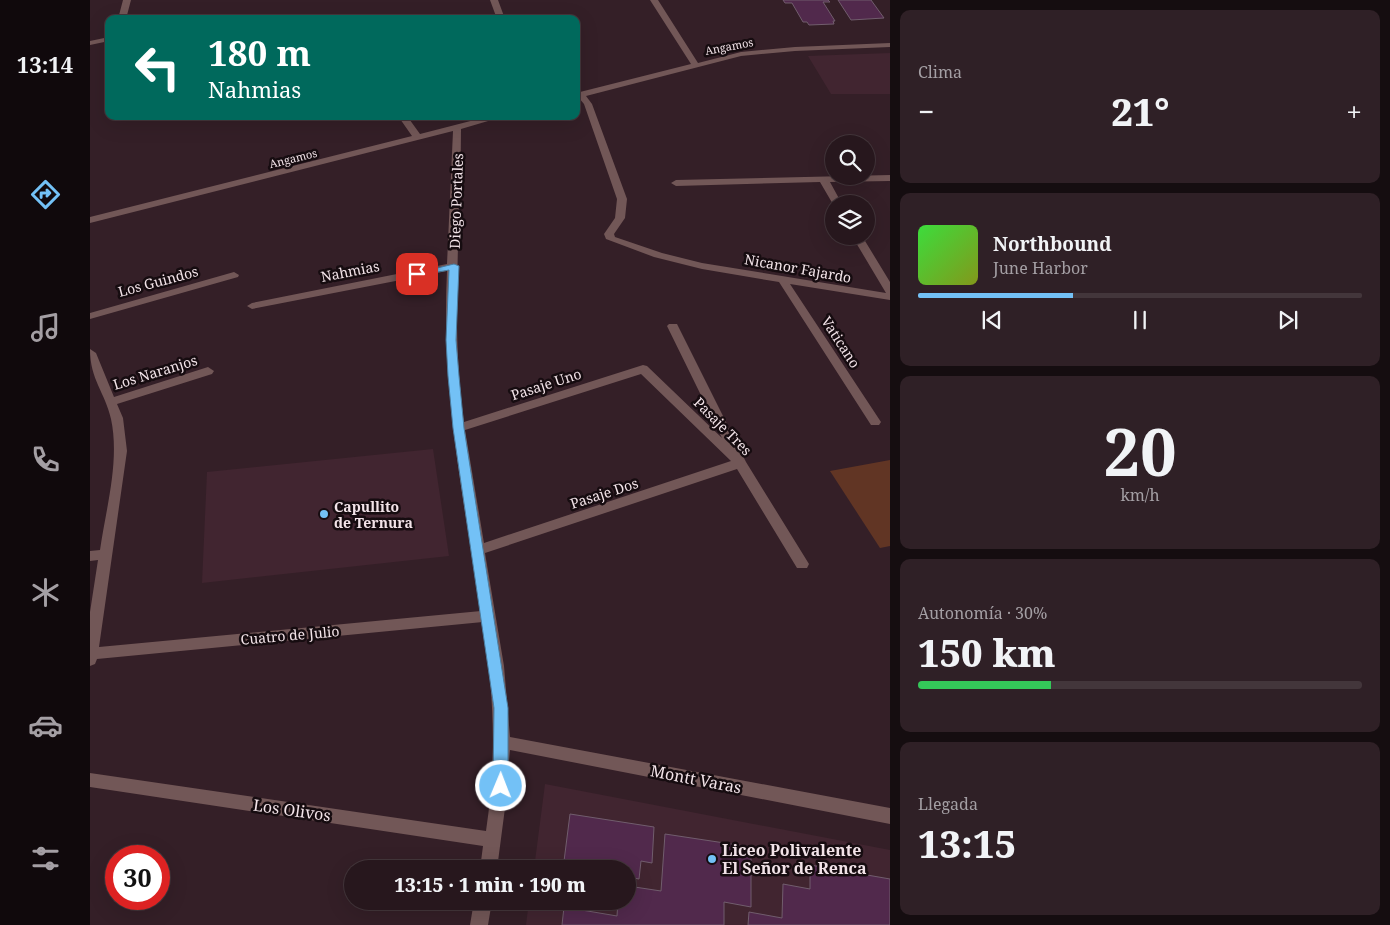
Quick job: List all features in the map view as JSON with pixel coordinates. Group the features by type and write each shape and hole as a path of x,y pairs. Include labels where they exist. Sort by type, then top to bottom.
{"street":[{"path":"123,15 127,0"},
{"path":"494,0 500,15"},
{"path":"654,0 695,64"},
{"path":"90,43 105,40"},
{"name":"Angamos","path":"580,95 740,54 776,50 890,45"},
{"name":"Nicanor Fajardo","path":"580,96 588,104 622,199 621,219 609,237 635,248 702,266 890,297"},
{"path":"405,120 418,138"},
{"name":"Angamos","path":"90,220 486,120"},
{"name":"Diego Portales","path":"457,128 451,340 459,428 501,708 501,786 490,860"},
{"path":"676,183 890,178"},
{"path":"823,180 832,195"},
{"path":"862,245 890,291"},
{"name":"Nahmias","path":"252,306 454,266"},
{"name":"Los Guindos","path":"90,316 234,275"},
{"name":"Vaticano","path":"782,279 875,422"},
{"path":"673,326 740,463"},
{"path":"90,353 117,418 121,451 91,657"},
{"name":"Pasaje Uno","path":"459,428 643,369"},
{"name":"Pasaje Tres","path":"643,369 740,463 802,564"},
{"name":"Los Naranjos","path":"110,402 208,371"},
{"name":"Pasaje Dos","path":"478,550 740,463"},
{"path":"90,556 107,554"},
{"name":"Cuatro de Julio","path":"91,657 488,616"},
{"name":"Montt Varas","path":"502,742 890,816"},
{"name":"Los Olivos","path":"90,780 493,840"},
{"path":"479,925 482,910"}],"shaded area":[{"path":"890,53 890,94 831,94 808,56"},
{"name":"Capullito de Ternura","path":"433,449 449,556 202,583 207,472"},
{"path":"890,460 890,546 880,548 830,471"},
{"name":"Liceo Polivalente El Señor de Renca","path":"545,784 890,850 890,925 526,925 528,910 636,910 636,860 535,860"}],"building":[{"path":"783,0 828,0 830,2 823,2 835,21 833,21 834,24 809,25 807,22 803,22 792,3 785,3"},
{"path":"838,0 871,0 884,18 851,20"},
{"path":"570,814 654,827 652,863 641,861 639,879 636,878 636,860 564,860"},
{"path":"665,834 751,847 751,907 724,902 724,925 562,925 564,910 582,910 617,916 617,910 636,910 636,887 661,891"},
{"path":"810,865 890,879 890,925 748,925 749,912 782,918 783,884 810,889"}],"place":[{"name":"Capullito de Ternura","path":"324,514"},
{"name":"Liceo Polivalente El Señor de Renca","path":"712,859"}],"route":[{"path":"417,274 454,266 451,340 453,376 459,428 501,708 501,786"}]}
